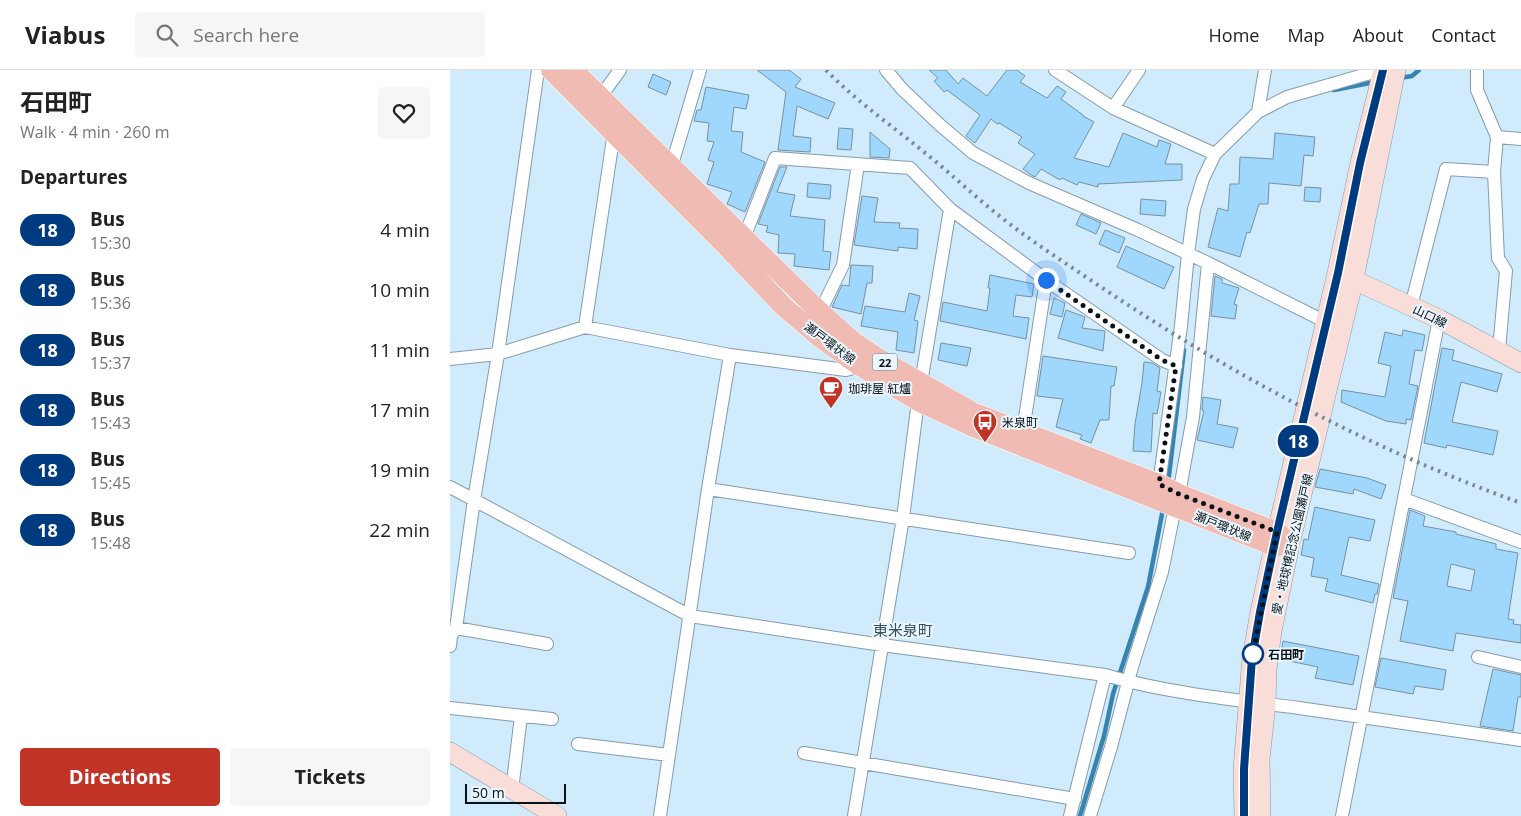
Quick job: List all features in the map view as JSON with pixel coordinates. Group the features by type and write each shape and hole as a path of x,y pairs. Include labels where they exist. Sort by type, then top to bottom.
{"main road":[{"name":"瀬戸環状線","path":"551,70 784,307 818,336 860,366 920,393 1159,484 1177,501"},
{"name":"瀬戸環状線","path":"573,70 820,312 854,342 920,393 971,426 1281,541"},
{"name":"愛・地球博記念公園瀬戸線","path":"1281,541 1346,276 1392,70"},
{"name":"愛・地球博記念公園瀬戸線","path":"1244,816 1244,769 1267,669 1281,541 1326,322 1346,276"},
{"name":"山口線","path":"1346,276 1439,319 1520,361"},
{"name":"愛・地球博記念公園瀬戸線","path":"1258,703 1261,816"},
{"path":"450,752 557,816"}],"street":[{"path":"450,646 451,636 456,628 474,500 498,354 538,70"},
{"path":"601,96 620,70"},
{"path":"671,168 700,70"},
{"path":"886,70 908,95 973,153 1029,183 1208,262 1326,322"},
{"path":"1055,70 1113,108 1215,154"},
{"path":"1113,108 1139,70"},
{"path":"1258,112 1265,70"},
{"path":"1159,484 1176,366 1194,209 1203,179 1215,154 1258,112 1287,97 1392,70"},
{"path":"1477,70 1477,90 1497,137 1494,172 1498,258 1506,271 1499,350"},
{"path":"585,327 614,132"},
{"path":"1497,137 1521,139"},
{"path":"744,238 775,158 910,168 950,209 1046,280 1162,360 1176,366"},
{"path":"820,312 843,265 858,164"},
{"path":"1411,306 1446,168 1494,172"},
{"path":"854,816 903,518 920,393 950,209"},
{"path":"1090,816 1162,572 1194,417 1208,262"},
{"path":"1023,431 1046,280"},
{"path":"1342,816 1439,319"},
{"path":"450,359 498,354 585,327 730,354 846,370 860,366"},
{"path":"660,816 708,489 730,354"},
{"path":"450,487 690,616 882,646 1105,675 1128,682 1258,703 1521,740"},
{"path":"708,489 1128,553"},
{"path":"1404,499 1521,542"},
{"path":"456,628 546,644"},
{"path":"1478,656 1521,667"},
{"path":"1070,816 1105,675"},
{"path":"450,708 552,719"},
{"path":"512,790 521,716"},
{"path":"578,744 669,755"},
{"path":"804,753 1075,800"}],"building":[{"path":"757,70 789,70 801,79 795,87 835,103 828,119 797,106 793,136 811,138 810,152 778,150 786,92"},
{"path":"929,70 946,70 958,84 963,78 987,96 1007,70 1017,70 1025,76 1020,82 1047,98 1057,86 1066,92 1061,99 1094,122 1074,158 1109,167 1123,133 1157,147 1159,140 1171,144 1165,164 1182,164 1182,180 1098,184 1098,187 1079,182 1077,185 1062,178 1060,180 1041,169 1035,177 1023,169 1035,154 1018,143 1022,137 999,123 997,124 991,119 975,143 966,136 980,115 947,90 944,92 934,81 938,78"},
{"path":"653,74 671,82 666,95 648,87"},
{"path":"706,87 749,95 746,109 734,107 731,131 743,132 741,152 765,162 745,212 727,204 732,192 707,184 714,162 708,160 714,142 707,141 709,123 694,121 697,110 701,110"},
{"path":"839,128 853,129 851,150 837,149"},
{"path":"870,132 890,149 889,158 870,157"},
{"path":"1275,133 1315,137 1313,156 1304,155 1301,186 1269,183 1268,204 1259,204 1250,233 1247,232 1240,257 1208,247 1218,208 1228,211 1230,184 1239,184 1240,157 1273,159"},
{"path":"780,167 787,167 777,192 795,195 790,216 825,220 823,251 831,252 829,270 794,266 795,254 778,253 779,235 766,232 768,226 758,224"},
{"path":"808,183 831,185 830,199 807,197"},
{"path":"1305,187 1321,188 1320,202 1304,201"},
{"path":"862,196 878,198 874,222 900,223 899,228 918,229 917,249 898,247 898,251 854,245"},
{"path":"1141,199 1166,201 1165,216 1140,214"},
{"path":"1081,214 1101,223 1096,234 1076,225"},
{"path":"1105,230 1125,238 1119,253 1099,244"},
{"path":"1126,246 1174,267 1164,289 1117,267"},
{"path":"851,265 873,266 872,283 867,283 861,314 832,307 842,285 849,286"},
{"path":"990,275 1034,284 1032,297 1016,295 1013,316 1029,318 1026,339 940,321 943,302 987,311"},
{"path":"1215,276 1222,279 1222,283 1239,288 1234,304 1237,305 1235,319 1211,316"},
{"path":"909,293 920,296 914,320 918,321 914,353 896,350 898,332 861,326 865,306 905,312"},
{"path":"1054,298 1065,303 1062,317 1050,314"},
{"path":"1066,310 1085,317 1082,328 1105,331 1103,351 1058,338"},
{"path":"1403,330 1425,335 1422,351 1415,350 1409,384 1418,386 1411,420 1406,419 1406,424 1386,421 1341,402 1342,390 1385,397 1391,366 1378,363 1385,332 1402,336"},
{"path":"941,343 971,348 967,366 938,360"},
{"path":"1442,348 1454,350 1452,360 1502,374 1497,392 1461,382 1452,422 1498,431 1493,455 1447,445 1446,448 1424,443"},
{"path":"1043,356 1117,367 1114,386 1111,386 1109,420 1100,420 1091,443 1080,439 1082,435 1056,427 1063,399 1037,396"},
{"path":"1144,362 1152,363 1160,368 1157,391 1161,392 1157,414 1153,413 1151,452 1133,451"},
{"path":"1203,397 1221,400 1217,424 1238,428 1233,448 1197,440 1204,411 1202,410"},
{"path":"1320,469 1367,478 1386,485 1381,499 1354,489 1353,494 1315,487"},
{"path":"1315,507 1375,520 1370,541 1349,537 1341,575 1379,584 1373,603 1325,591 1328,579 1311,576 1314,558 1301,555 1304,539 1308,540"},
{"path":"1410,510 1425,516 1423,526 1456,532 1456,534 1496,544 1496,549 1518,553 1508,619 1514,620 1513,624 1521,625 1521,643 1456,633 1453,651 1400,641 1408,601 1393,598","holes":["1451,564 1475,570 1471,591 1447,586"]},
{"path":"1283,641 1359,656 1353,685 1315,678 1318,667 1280,659"},
{"path":"1381,658 1446,670 1443,690 1415,686 1413,694 1375,687"},
{"path":"1493,669 1521,675 1521,697 1518,697 1513,731 1480,726"}],"waterway":[{"path":"1400,78 1412,76 1419,70"},
{"path":"1334,90 1375,82"},
{"path":"1168,484 1184,350"},
{"path":"1080,816 1104,736 1113,694 1148,587 1163,509"}],"railway":[{"path":"826,70 861,102 1009,223 1058,258 1196,348 1248,378 1355,433 1465,482 1521,503"}],"bus line":[{"name":"18","path":"1244,816 1244,769 1252,658 1260,612 1302,421 1338,273 1360,163 1383,70"}],"place":[{"name":"珈琲屋 紅爐","path":"831,409"},
{"name":"米泉町","path":"985,443"},
{"name":"石田町","path":"1253,654"}],"district":[{"name":"東米泉町","path":"903,630"}],"route":[{"path":"1046,280 1162,360 1176,366 1159,484 1179,494 1277,532 1252,658 1253,654"}]}
